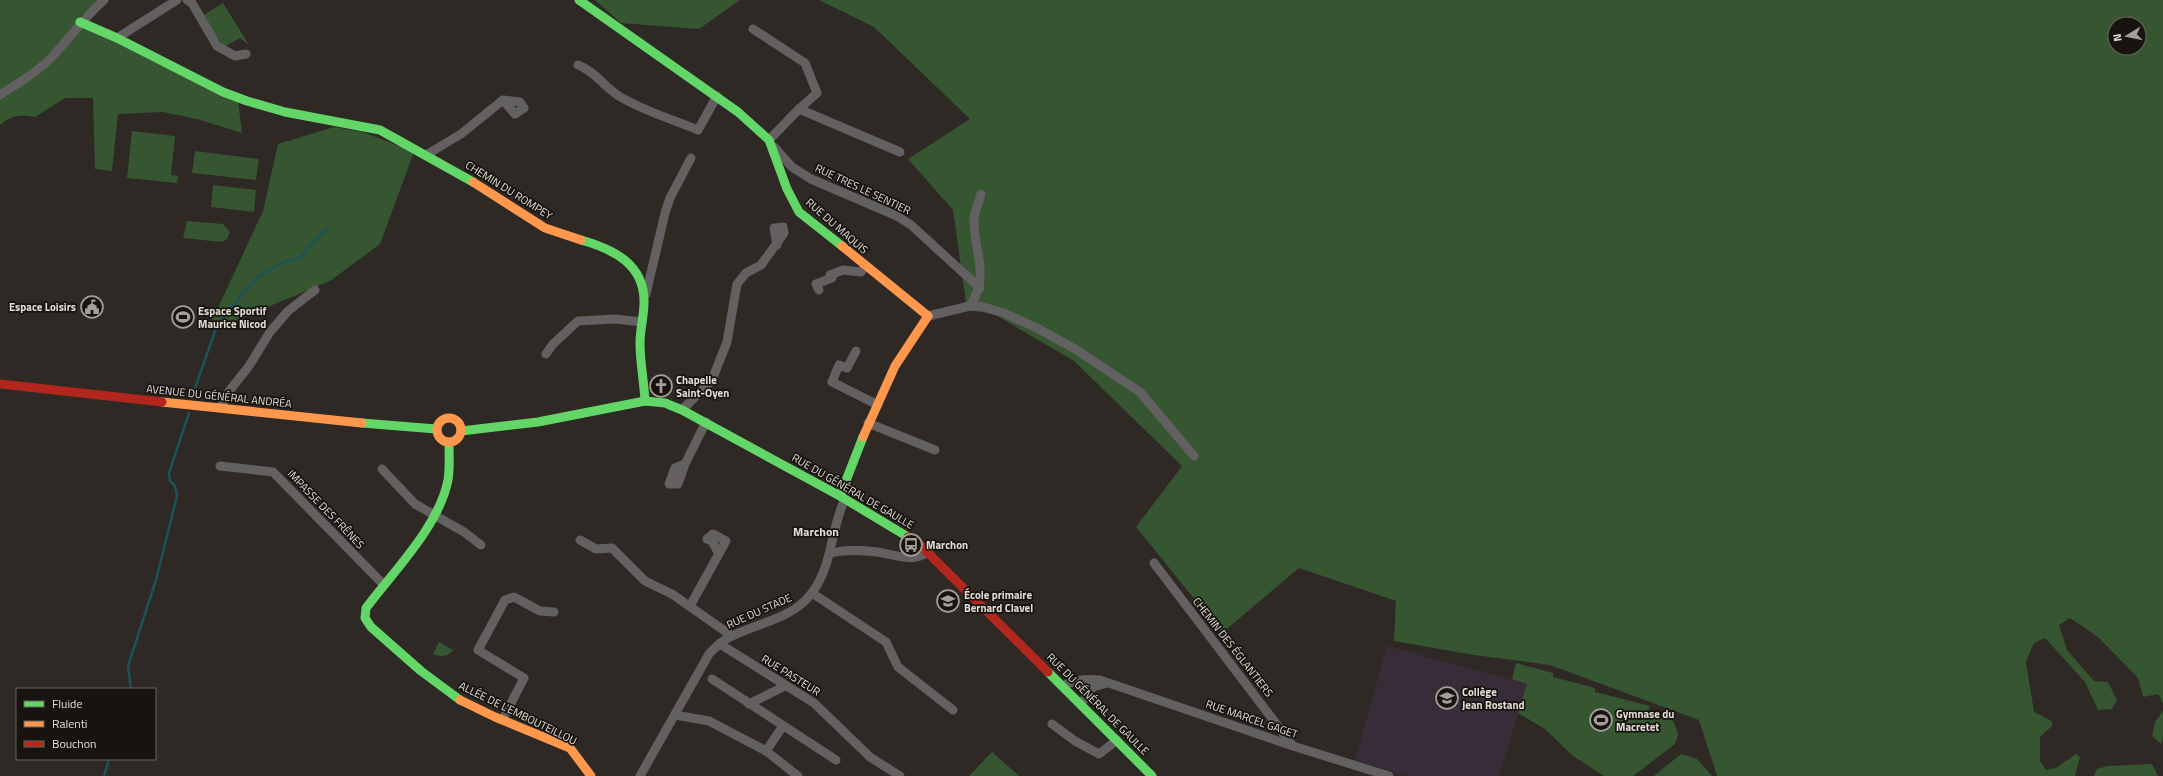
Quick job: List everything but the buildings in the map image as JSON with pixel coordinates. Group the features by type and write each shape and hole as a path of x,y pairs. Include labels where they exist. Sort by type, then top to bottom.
{"street":[{"path":"0,94 38,70 52,56 80,22 104,0"},
{"path":"117,38 177,0"},
{"path":"187,0 192,3 217,46 235,56 246,54"},
{"name":"RUE DU MAQUIS","path":"579,0 738,112 770,142 787,189 799,212 928,316"},
{"name":"CHEMIN DU ROMPEY","path":"80,22 117,38 223,92 247,101 285,112 380,130 443,163 549,230 590,243 622,257 636,269 641,280 644,304 640,359 645,382 645,401"},
{"path":"754,29 805,63 817,93 799,109 770,142"},
{"path":"578,64 586,68 623,98 698,130 717,96"},
{"path":"426,154 461,134 503,100"},
{"path":"799,109 900,152"},
{"name":"RUE TRES LE SENTIER","path":"770,142 792,167 811,180 897,216 911,225 980,288"},
{"path":"644,304 665,213 670,198 691,158"},
{"path":"970,306 980,288 980,265 974,216 981,194"},
{"path":"682,410 712,380 727,342 737,284 746,273 760,265 777,245"},
{"path":"819,290 816,284 832,278 830,274 843,270 861,272 865,266"},
{"path":"220,408 230,390 249,366 270,332 288,311 315,290"},
{"path":"843,498 868,423 895,366 928,316 970,306 980,306 1004,314 1075,349 1140,392 1194,456"},
{"path":"546,354 553,344 578,321 615,319 642,322"},
{"path":"856,351 847,368 839,365 832,382 878,404"},
{"name":"AVENUE DU GÉNÉRAL ANDRÉA","path":"0,384 377,425 436,430"},
{"name":"RUE DU GÉNÉRAL DE GAULLE","path":"461,431 538,422 645,401 665,403 682,410 906,534 929,552 1152,776"},
{"path":"449,418 459,423 461,431 456,441 449,443 441,441 436,430 442,420 449,418"},
{"path":"684,464 706,422"},
{"path":"868,423 935,450"},
{"name":"ALLÉE DE L'EMBOUTEILLOU","path":"449,443 448,480 434,514 364,612 365,618 371,627 428,677 453,696 570,748 592,776"},
{"name":"IMPASSE DES FRÊNES","path":"220,466 273,472 383,584"},
{"path":"382,469 415,504 464,532 481,546"},
{"name":"RUE DU STADE","path":"640,776 710,654 720,644 732,636 798,608 812,593 831,553 843,498"},
{"path":"580,540 596,549 612,548 645,581 672,594 732,636"},
{"path":"831,553 846,550 869,551 913,559 929,552"},
{"path":"690,606 719,554"},
{"name":"CHEMIN DES ÉGLANTIERS","path":"1154,563 1293,746"},
{"path":"812,593 886,642 898,667 954,710"},
{"path":"503,719 524,678 478,650 505,600 510,597 514,597 540,611 554,612"},
{"name":"RUE PASTEUR","path":"720,644 814,703 870,757 900,776"},
{"path":"712,679 836,760"},
{"name":"RUE MARCEL GAGET","path":"1063,686 1070,681 1087,679 1108,683 1293,746 1389,776"},
{"path":"1081,704 1093,687 1108,683"},
{"path":"749,704 785,686"},
{"path":"675,715 709,721 766,751 798,776"},
{"path":"1052,724 1075,741 1099,754 1117,740"},
{"path":"766,751 783,726"}],"shaded area":[{"name":"Collège Jean Rostand","path":"1387,646 1527,684 1499,776 1407,776 1355,760"}],"green space":[{"path":"0,0 100,0 77,19 238,100 242,133 197,119 163,112 118,114 112,171 95,169 93,98 65,98 35,117 16,116 8,119 0,125"},
{"path":"595,0 740,0 699,29 621,23"},
{"path":"819,0 2163,0 2163,703 2158,694 2143,697 2138,678 2098,637 2070,618 2059,625 2067,650 2094,681 2108,682 2117,700 2112,709 2098,710 2085,682 2045,638 2034,643 2026,662 2034,712 2052,721 2052,726 2040,737 2040,761 2046,770 2056,768 2076,754 2080,757 2075,776 1717,776 1699,720 1550,665 1474,655 1394,641 1396,601 1299,568 1222,633 1136,527 1182,466 1074,361 994,314 967,310 953,210 908,159 970,119 874,27"},
{"path":"223,3 249,45 240,38 224,47 202,16"},
{"path":"334,127 363,132 414,152 380,244 330,281 232,322 208,329 263,211 278,144"},
{"path":"132,131 175,136 171,175 178,176 177,183 127,178"},
{"path":"195,151 259,159 256,180 192,173"},
{"path":"213,185 256,190 254,212 211,207"},
{"path":"187,221 223,224 230,232 227,239 222,242 183,238"},
{"path":"439,642 453,650 444,656 433,654"},
{"name":"Gymnase du Macretet","path":"1516,663 1553,673 1553,677 1595,688 1595,692 1650,706 1648,711 1669,718 1674,722 1678,735 1675,744 1633,776 1604,776 1573,756 1545,729 1518,713 1527,684 1512,679"},
{"path":"2163,711 2163,739 2161,744 2152,736 2155,722"},
{"path":"992,752 1019,776 969,776"},
{"path":"1681,754 1697,759 1712,776 1654,776"},
{"path":"2152,764 2158,776 2094,776 2097,769 2107,766"}],"waterway":[{"path":"192,397 215,331 225,315 255,279 285,261 294,260 302,256 312,243 327,229"},
{"path":"131,688 128,666 156,580 177,496 175,486 170,481 169,473 189,413"},
{"path":"104,776 109,760"}],"traffic: fast":[{"path":"579,0 738,112 769,140 787,189 799,212 842,246"},
{"path":"80,22 117,38 223,92 247,101 285,112 380,130 473,182"},
{"path":"581,240 604,248 625,260 633,268 639,278 643,289 644,303 640,343 645,401"},
{"path":"461,431 538,422 645,401 665,403 682,410 840,496 908,537"},
{"path":"362,423 436,429"},
{"path":"840,496 863,437"},
{"path":"449,443 448,480 443,497 435,514 414,547 366,608 365,618 371,627 421,671 460,700"},
{"path":"1048,672 1152,776"}],"traffic: slow":[{"path":"473,182 545,228 581,240"},
{"path":"842,246 928,316 895,366 863,437"},
{"path":"162,402 362,423"},
{"path":"444,418 454,418 461,425 461,430 461,435 454,442 444,442 437,435 437,425 444,418"},
{"path":"460,700 495,717 570,748 591,776"}],"traffic: jam":[{"path":"0,384 162,402"},
{"path":"908,537 917,542 1048,672"}],"place":[{"name":"Espace Loisirs","path":"92,307"},
{"name":"Espace Sportif Maurice Nicod","path":"183,317"},
{"name":"Chapelle Saint-Oyen","path":"661,386"},
{"name":"Marchon","path":"911,545"},
{"name":"École primaire Bernard Clavel","path":"948,601"},
{"name":"Collège Jean Rostand","path":"1447,698"},
{"name":"Gymnase du Macretet","path":"1601,720"}],"district":[{"name":"Marchon","path":"816,532"}]}
